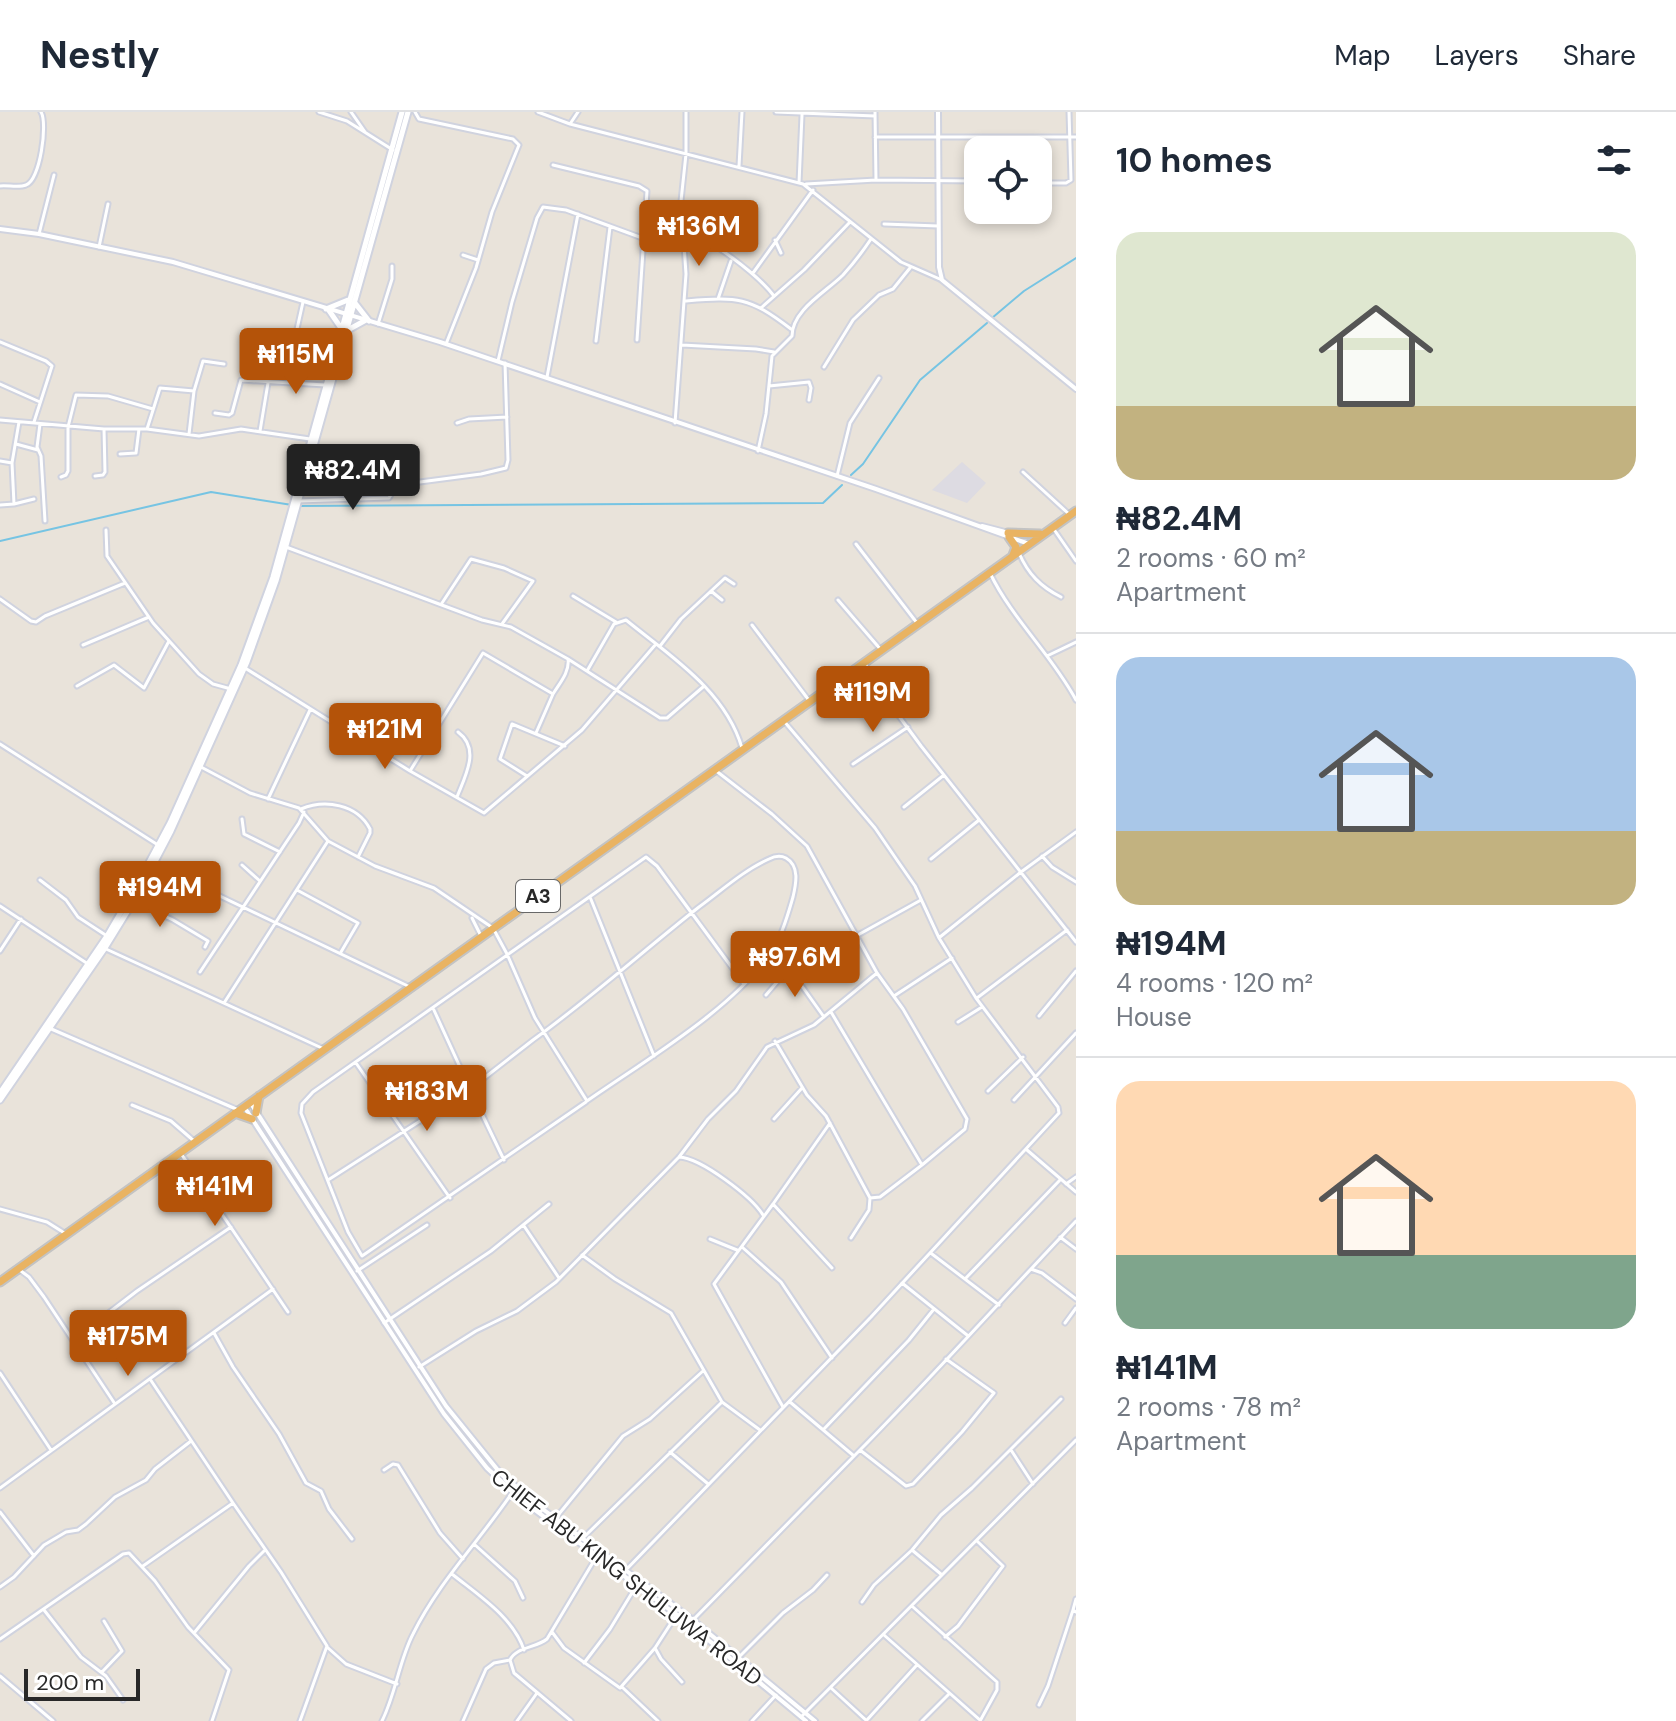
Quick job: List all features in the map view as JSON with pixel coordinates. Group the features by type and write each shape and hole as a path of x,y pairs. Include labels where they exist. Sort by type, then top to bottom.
{"highway":[{"name":"A3","path":"0,1282 1073,513"},
{"path":"1008,535 1035,535 1050,530"},
{"path":"1008,535 1016,547 1010,559"},
{"path":"242,1108 254,1116 259,1096"}],"main road":[{"path":"394,151 402,112"},
{"path":"0,1091 46,1030 133,901 153,864 231,689 273,577 325,385 408,112"},
{"path":"343,330 327,309 352,300"},
{"path":"343,330 367,321 352,300"},
{"path":"0,1100 88,964 103,947 201,767 266,612 343,330"}],"street":[{"path":"0,186 25,186 34,178 45,121 41,112"},
{"path":"319,112 347,121 394,151"},
{"path":"351,112 366,133"},
{"path":"415,112 419,119 513,139 518,143 446,344"},
{"path":"538,112 570,124 739,166 813,190 910,268 942,280 1076,389"},
{"path":"570,124 578,112"},
{"path":"675,423 685,301 681,201 686,112"},
{"path":"739,166 742,112"},
{"path":"776,112 875,114 876,180"},
{"path":"938,112 938,226 942,280"},
{"path":"1052,182 1071,181 1069,112"},
{"path":"801,184 802,113"},
{"path":"875,137 1076,137"},
{"path":"553,165 646,189 648,193 637,340"},
{"path":"39,234 54,175"},
{"path":"801,184 876,180 964,181"},
{"path":"753,273 813,190"},
{"path":"99,247 108,204"},
{"path":"498,361 514,293 540,210 546,206 578,214 645,239 693,234 753,273 774,296"},
{"path":"547,377 578,214"},
{"path":"761,308 804,270 850,221"},
{"path":"884,224 938,226"},
{"path":"596,341 610,227"},
{"path":"0,229 39,234 196,268 446,344 1032,543"},
{"path":"758,451 775,353 792,336 791,329 808,305 842,276 872,238"},
{"path":"775,240 781,253"},
{"path":"463,255 478,260"},
{"path":"718,299 732,259"},
{"path":"378,324 392,279 392,266"},
{"path":"824,367 853,320 879,295 893,289 910,268"},
{"path":"685,301 742,299 791,329"},
{"path":"291,383 293,347 303,302"},
{"path":"0,342 51,364 34,424"},
{"path":"682,345 775,353"},
{"path":"189,435 194,391 203,361 224,364"},
{"path":"298,501 389,498 397,485 504,469 508,466 505,363"},
{"path":"837,477 850,423 879,378"},
{"path":"215,413 232,413 241,380 325,385"},
{"path":"260,431 268,383"},
{"path":"769,386 810,383 809,400"},
{"path":"0,384 40,402"},
{"path":"147,429 160,388 194,391"},
{"path":"61,477 68,471 68,427 73,400 78,394 108,396 153,409"},
{"path":"457,423 469,419 507,417"},
{"path":"0,420 68,427 147,429 189,435 241,429 311,439"},
{"path":"14,504 12,463 19,422"},
{"path":"40,424 38,450 45,521"},
{"path":"95,476 105,472 104,429"},
{"path":"120,454 136,453 139,429"},
{"path":"16,444 38,450"},
{"path":"0,461 12,463"},
{"path":"1023,472 1073,513"},
{"path":"0,505 34,499"},
{"path":"106,530 107,556 149,617 203,677 231,689"},
{"path":"1050,530 1076,561"},
{"path":"856,544 918,625"},
{"path":"286,547 486,621 502,624 665,719 703,687"},
{"path":"1019,553 1027,570 1045,590 1061,597"},
{"path":"441,604 471,559 504,568 533,582 502,624"},
{"path":"990,573 1001,595 1076,700"},
{"path":"245,668 482,814 565,746 594,717 614,689 726,577 734,584"},
{"path":"0,599 36,622 126,582"},
{"path":"711,591 722,600"},
{"path":"573,596 616,622 626,620 684,664 733,724 743,749"},
{"path":"838,600 882,651"},
{"path":"83,645 149,617"},
{"path":"587,671 616,622"},
{"path":"752,625 810,701"},
{"path":"77,686 114,665 144,688 169,641"},
{"path":"1047,656 1076,642"},
{"path":"410,771 483,653 553,694"},
{"path":"536,733 570,661"},
{"path":"865,663 876,685 944,775 1076,942"},
{"path":"268,799 310,710"},
{"path":"624,1572 832,1358 1059,1113 1037,1076 976,998 939,938 915,886 875,828 783,720"},
{"path":"527,776 501,761 513,723 565,746"},
{"path":"853,764 908,727"},
{"path":"456,799 471,752 464,736 458,732"},
{"path":"0,744 160,846"},
{"path":"201,767 237,787 303,810 328,841 409,880 434,888 493,928 535,1018 587,1101"},
{"path":"715,770 807,846 877,973 894,996 967,1119 965,1129 922,1165 880,1197 870,1198"},
{"path":"904,807 944,775"},
{"path":"303,810 315,803 331,803 363,819 370,833 358,857"},
{"path":"200,972 302,819 303,810"},
{"path":"302,819 309,818"},
{"path":"242,819 244,834 280,852"},
{"path":"931,859 979,820"},
{"path":"939,938 1076,832"},
{"path":"224,1003 328,841"},
{"path":"328,1180 470,1089 619,974 693,912 760,863 780,856 791,862 796,875 794,889 780,937 744,984 654,1056 450,1198 362,1256 354,1246 305,1125 302,1104 313,1092 647,856 693,912 744,984"},
{"path":"1042,856 1052,867 1076,882"},
{"path":"153,864 410,987"},
{"path":"242,865 260,881"},
{"path":"40,880 66,900 78,917 107,936"},
{"path":"296,889 358,923 341,952"},
{"path":"590,897 654,1056"},
{"path":"856,936 921,900"},
{"path":"133,901 198,933 208,941 205,947"},
{"path":"0,906 88,964"},
{"path":"471,914 482,936"},
{"path":"0,951 21,919"},
{"path":"976,998 1067,930"},
{"path":"103,947 324,1049"},
{"path":"894,996 952,958"},
{"path":"766,995 789,968 824,1017"},
{"path":"1039,1016 1076,971"},
{"path":"703,1371 650,1419 623,1436 554,1521 501,1474 418,1368 476,1331 517,1311 559,1278 679,1157 708,1119 736,1091 767,1047 810,1028 877,973"},
{"path":"958,1022 983,1006"},
{"path":"433,1008 504,1160"},
{"path":"831,1012 922,1165"},
{"path":"46,1030 242,1108 254,1116 387,1321 463,1271 549,1204"},
{"path":"1014,1100 1076,1033"},
{"path":"775,1041 802,1088 824,1112 870,1198 870,1208 851,1238"},
{"path":"988,1091 1023,1057"},
{"path":"356,1063 450,1198"},
{"path":"774,1119 802,1088"},
{"path":"132,1105 171,1121 194,1142"},
{"name":"CHIEF ABU KING SHULUWA ROAD","path":"254,1116 352,1274 387,1321 458,1433 487,1468 512,1493 691,1622 804,1718"},
{"path":"783,1408 714,1286 830,1123"},
{"path":"827,1130 834,1130"},
{"path":"685,1150 687,1158"},
{"path":"1027,1150 1076,1192"},
{"path":"180,1152 288,1312"},
{"path":"679,1157 687,1158 768,1210"},
{"path":"1066,1184 1076,1177"},
{"path":"965,1279 1060,1180"},
{"path":"773,1204 832,1268"},
{"path":"757,1205 763,1215"},
{"path":"0,1209 47,1222 66,1234"},
{"path":"815,1721 804,1718 739,1657 691,1622 897,1415 967,1335 1076,1221"},
{"path":"352,1274 427,1225"},
{"path":"524,1226 559,1278"},
{"path":"73,1340 137,1291 231,1227"},
{"path":"1060,1237 1076,1249"},
{"path":"710,1239 739,1248 781,1282 832,1358"},
{"path":"931,1253 999,1305"},
{"path":"582,1255 671,1313 722,1402 761,1431"},
{"path":"26,1263 29,1277"},
{"path":"1036,1263 1042,1273"},
{"path":"18,1269 29,1277 115,1404"},
{"path":"1031,1269 1042,1273 1076,1299"},
{"path":"902,1283 967,1335"},
{"path":"0,1488 273,1289"},
{"path":"1065,1323 1076,1308"},
{"path":"823,1430 909,1340 934,1309"},
{"path":"214,1333 233,1367 279,1434 306,1483 321,1491 329,1509 352,1539"},
{"path":"860,1450 909,1486 962,1432 994,1392 946,1359"},
{"path":"0,1373 51,1450"},
{"path":"150,1379 327,1646 346,1664 397,1684"},
{"path":"862,1602 874,1585 912,1550 941,1515 1061,1399"},
{"path":"789,1401 854,1456"},
{"path":"580,1541 722,1402"},
{"path":"804,1718 830,1687 913,1607 959,1555 977,1541 1076,1440"},
{"path":"0,1587 44,1545 66,1532 78,1530 115,1497 146,1480 155,1469 191,1441"},
{"path":"1011,1450 1033,1484"},
{"path":"670,1452 708,1484"},
{"path":"384,1470 393,1464 398,1465 440,1533 463,1559"},
{"path":"384,1720 411,1637 452,1574 512,1493"},
{"path":"143,1566 233,1503"},
{"path":"0,1512 34,1556"},
{"path":"945,1637 958,1626 1003,1566 977,1541"},
{"path":"474,1544 515,1581 523,1598"},
{"path":"912,1550 942,1575"},
{"path":"194,1633 265,1551"},
{"path":"0,1639 130,1553 194,1633 230,1672 212,1721"},
{"path":"571,1721 514,1673 510,1660 513,1654 536,1647 552,1632 598,1554"},
{"path":"452,1574 518,1633 524,1650"},
{"path":"739,1657 827,1575"},
{"path":"584,1663 610,1629 638,1583"},
{"path":"1039,1705 1076,1599"},
{"path":"884,1635 980,1721 997,1690 997,1682 913,1607"},
{"path":"44,1610 81,1657 102,1673 123,1700"},
{"path":"622,1687 655,1648 678,1613"},
{"path":"102,1673 122,1651 104,1621"},
{"path":"552,1632 564,1648 614,1685 622,1687 658,1721"},
{"path":"300,1721 327,1646"},
{"path":"655,1648 682,1682"},
{"path":"463,1721 486,1669 494,1663 510,1660"},
{"path":"830,1687 866,1721 916,1666"},
{"path":"0,1676 53,1721"},
{"path":"517,1721 537,1693"},
{"path":"922,1721 949,1694"},
{"path":"752,1721 776,1695"}],"shaded area":[{"path":"962,462 986,483 967,503 932,490"}],"waterway":[{"path":"992,318 1024,291 1076,258"},
{"path":"851,475 863,464 920,380 987,323"},
{"path":"298,506 823,503 842,485"},
{"path":"0,541 211,492 292,505"}]}
